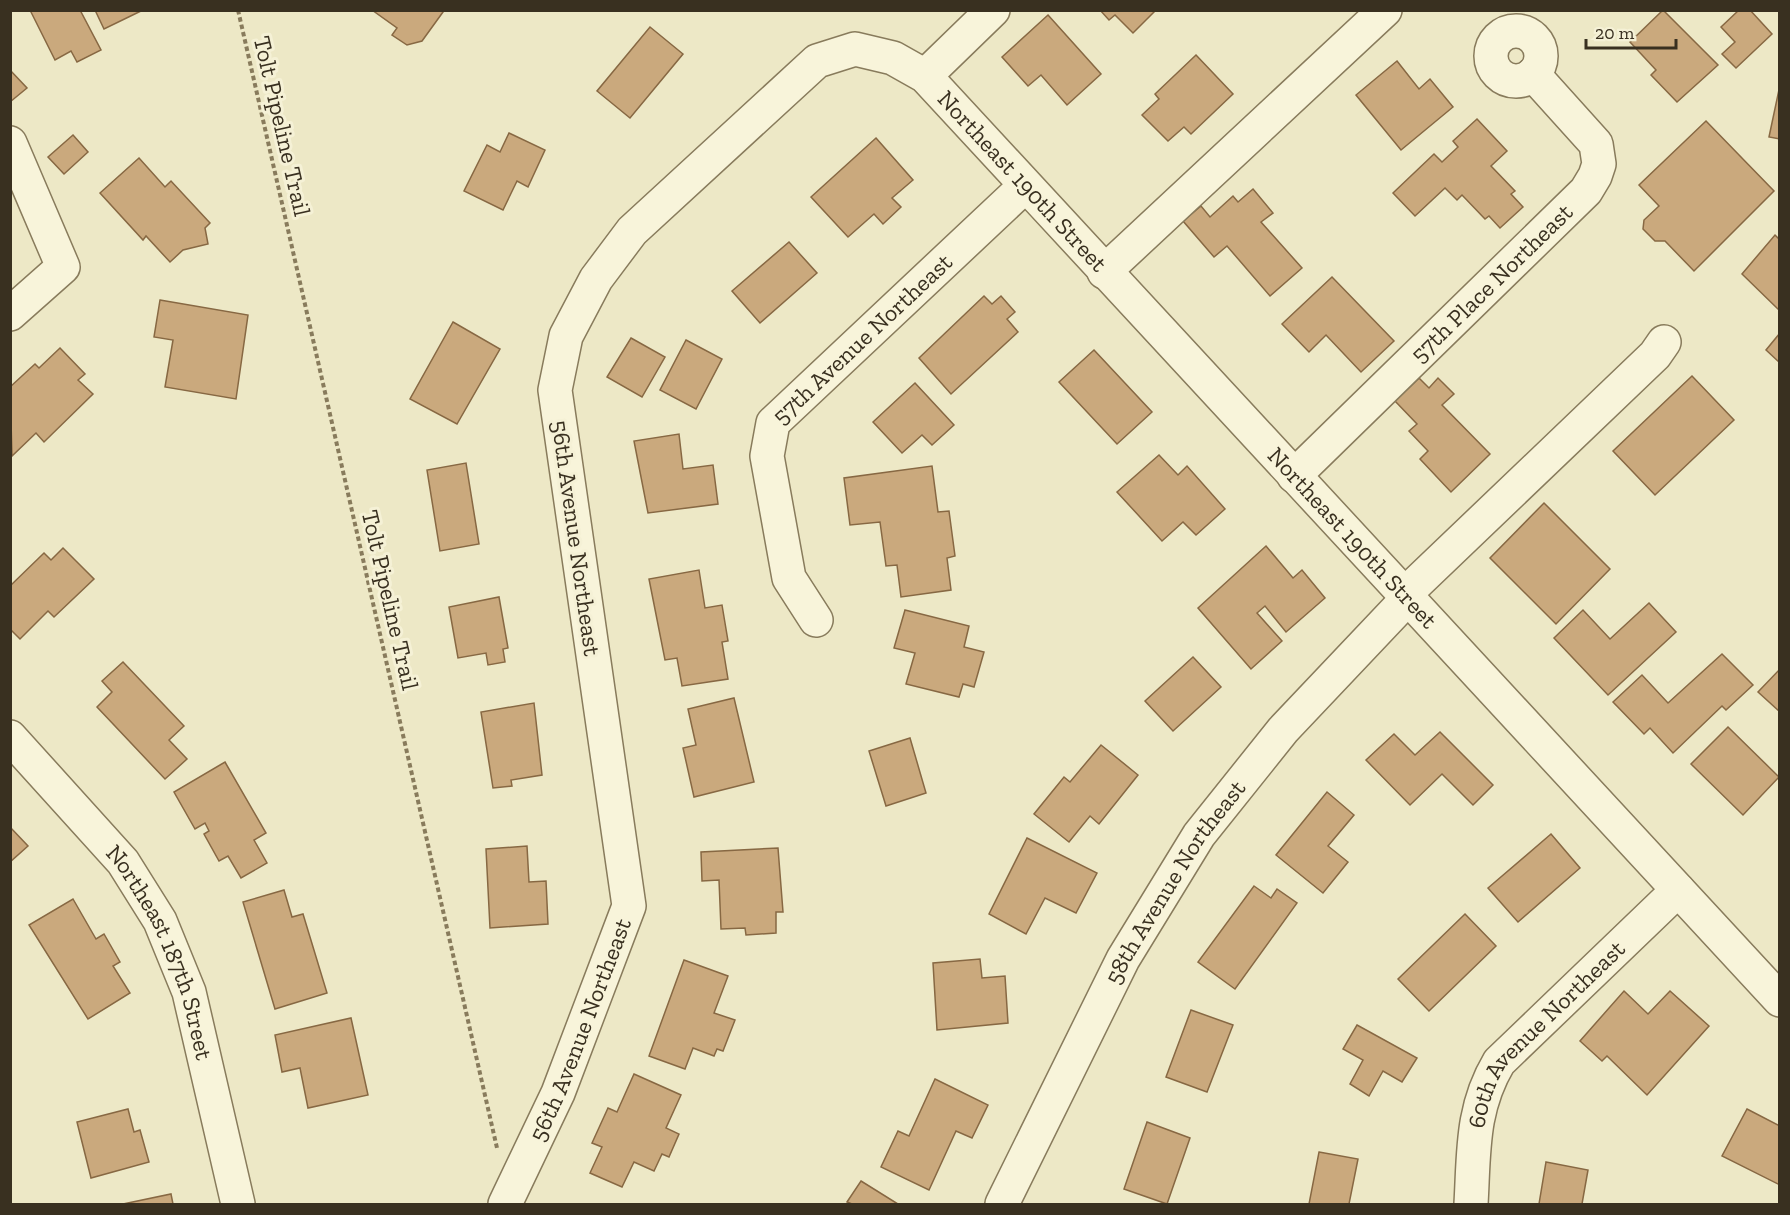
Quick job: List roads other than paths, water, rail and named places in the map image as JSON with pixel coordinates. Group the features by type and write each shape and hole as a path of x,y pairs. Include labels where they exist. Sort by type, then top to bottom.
{"street":[{"path":"925,75 993,10"},
{"path":"1104,272 1384,10"},
{"name":"56th Avenue Northeast","path":"505,1204 558,1093 629,906 555,390 566,336 596,279 632,231 817,61 855,49 893,58 925,75"},
{"name":"Northeast 190th Street","path":"925,75 1104,272 1779,1000"},
{"name":"57th Place Northeast","path":"1294,476 1586,191 1595,176 1599,164 1596,144 1533,75"},
{"path":"10,143 63,267 10,314"},
{"name":"57th Avenue Northeast","path":"816,621 789,578 767,456 773,423 1025,186"},
{"name":"58th Avenue Northeast","path":"1002,1204 1123,958 1199,835 1283,730 1405,597 1655,355 1664,342"},
{"name":"Northeast 187th Street","path":"10,737 123,862 160,921 189,992 238,1204"},
{"name":"60th Avenue Northeast","path":"1471,1204 1476,1117 1485,1085 1499,1062 1678,890"}]}
